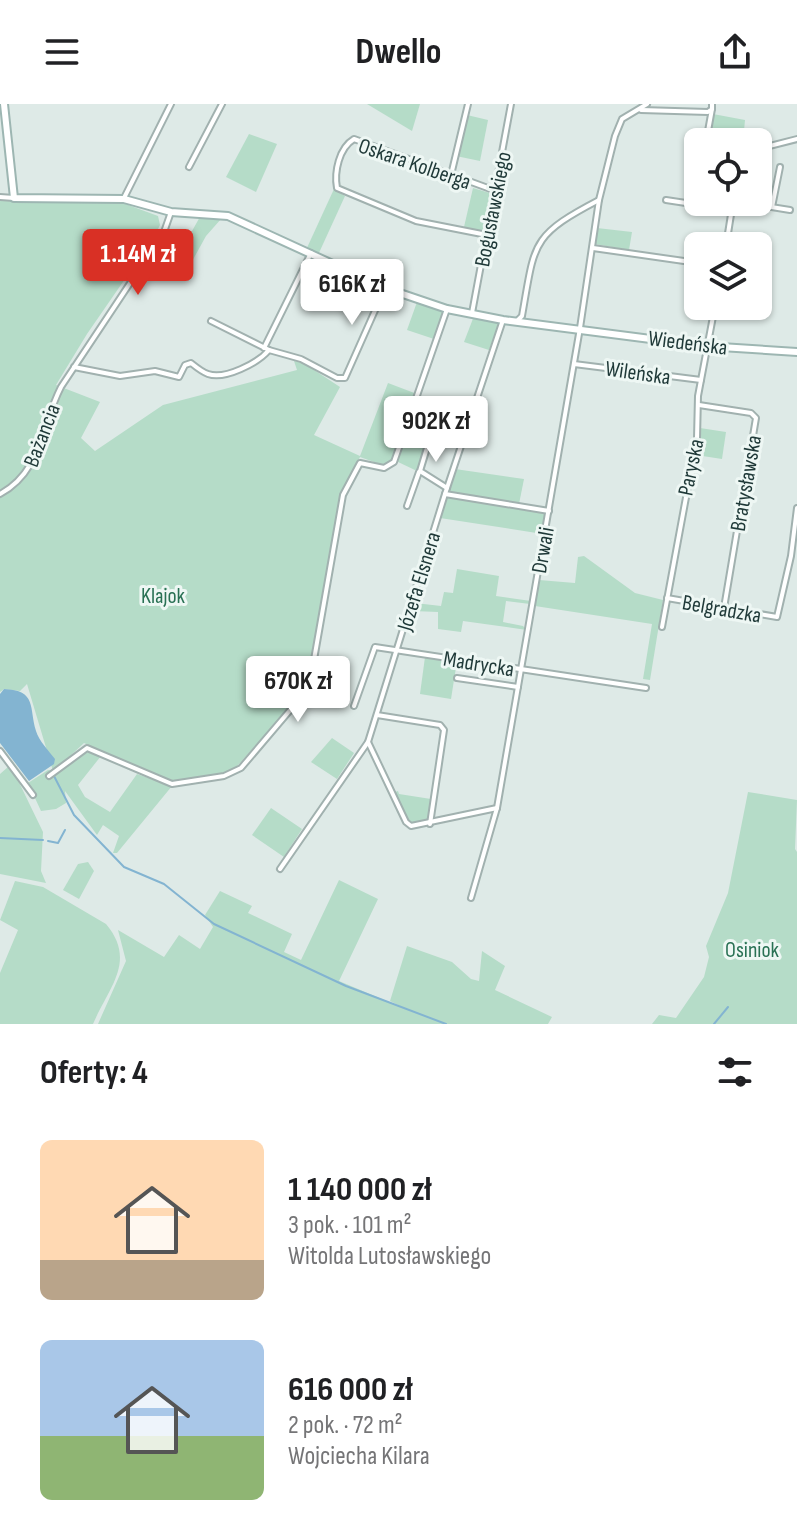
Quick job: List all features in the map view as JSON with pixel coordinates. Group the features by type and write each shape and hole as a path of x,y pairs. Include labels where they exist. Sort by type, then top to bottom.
{"street":[{"path":"0,197 14,198 4,104"},
{"path":"124,199 171,104"},
{"path":"189,167 222,104"},
{"path":"451,175 468,104"},
{"name":"Bogusławskiego","path":"472,313 511,104"},
{"name":"Drwali","path":"471,898 497,808 574,364 599,200 622,119 647,104"},
{"path":"641,110 702,112 712,107"},
{"path":"708,128 712,107"},
{"name":"Oskara Kolberga","path":"487,235 416,221 337,188 334,174 348,143 354,139 496,191"},
{"path":"772,145 797,139"},
{"path":"780,167 772,207 790,210"},
{"name":"Wiedeńska","path":"14,198 124,199 171,212 228,216 385,288 447,309 503,320 708,346 797,352"},
{"path":"517,321 522,316 533,255 543,236 567,217 599,200"},
{"path":"666,200 684,203"},
{"name":"Bażancia","path":"0,494 29,471 47,414 74,367 157,243 171,212"},
{"path":"593,248 684,261"},
{"path":"74,367 120,376 155,371 172,378 179,377 185,365 191,363 208,374 216,375 258,364 311,253"},
{"path":"211,321 266,349 301,359 337,378 345,378 385,288"},
{"path":"49,776 87,748 172,784 224,776 241,768 292,709 309,688 343,495 360,463 384,468 394,462 447,309"},
{"name":"Józefa Elsnera","path":"280,869 368,742 503,320"},
{"name":"Paryska","path":"662,627 697,438 701,380 713,320"},
{"name":"Wileńska","path":"574,364 701,380"},
{"name":"Bratysławska","path":"699,405 751,413 756,418 724,608"},
{"path":"407,506 430,438"},
{"path":"420,469 421,474 446,491 549,511"},
{"name":"Belgradzka","path":"667,598 777,617 791,556 797,508"},
{"path":"354,706 373,648 397,649"},
{"name":"Madrycka","path":"397,649 646,688"},
{"path":"457,678 518,687"},
{"path":"376,714 440,725 444,730 430,824"},
{"path":"368,742 407,824 415,827 497,808"},
{"path":"0,751 33,795"}],"green space":[{"path":"367,104 420,104 412,131"},
{"path":"713,114 745,120 744,128 711,128"},
{"path":"467,115 488,120 480,161 456,156"},
{"path":"249,134 277,144 256,192 226,177"},
{"path":"473,188 493,194 486,232 464,227"},
{"path":"334,189 345,196 318,255 306,250"},
{"name":"Klajok","path":"0,201 120,202 158,216 160,225 154,237 56,385 100,402 81,438 95,451 163,405 297,370 294,361 302,362 340,387 314,435 360,456 388,383 417,394 392,461 385,466 360,457 341,495 306,689 231,773 171,782 84,743 53,772 57,773 88,752 101,756 78,785 85,797 110,812 137,774 172,786 117,853 113,853 119,836 103,825 97,835 65,791 66,803 56,809 41,811 28,783 48,770 53,771 27,684 20,691 4,689 0,692"},
{"path":"201,215 221,219 206,236 190,265 178,256"},
{"path":"597,228 632,232 629,250 595,244"},
{"path":"417,302 445,311 434,339 407,330"},
{"path":"474,316 500,321 489,350 464,342"},
{"path":"409,425 431,433 417,471 396,461"},
{"path":"700,428 726,432 722,459 696,455"},
{"path":"455,469 524,479 519,504 448,492"},
{"path":"447,496 546,512 543,534 440,518"},
{"path":"584,556 635,593 663,600 650,680 643,679 652,624 535,606 539,580 575,583 578,557"},
{"path":"457,569 499,576 496,596 531,601 530,604 506,601 503,622 523,626 527,630 463,621 461,632 438,629 438,612 413,611 415,603 441,606 444,592 453,593"},
{"path":"425,657 457,661 451,699 420,694"},
{"path":"332,738 354,753 337,779 311,762"},
{"path":"8,767 14,772 43,832 41,871 46,883 0,874 0,774"},
{"path":"395,792 399,794 431,799 428,822 413,825 408,821"},
{"name":"Osiniok","path":"748,792 797,800 797,1024 652,1024 659,1015 676,1018 704,977 709,957 706,946 728,893"},
{"path":"271,808 302,829 284,857 252,835"},
{"path":"88,862 94,871 79,899 63,890 78,864"},
{"path":"339,880 378,899 339,981 408,1010 390,1001 407,946 452,962 471,979 479,981 482,951 505,966 495,990 552,1017 548,1024 98,1024 126,961 118,930 164,957 179,935 200,949 213,927 205,915 220,891 252,906 248,913 292,934 284,952 301,960"},
{"path":"15,881 43,887 106,924 115,937 120,962 117,974 93,1024 0,1024 0,973 18,930 0,920"}],"water":[{"path":"4,689 15,690 27,697 37,735 55,759 54,764 29,781 0,743 0,694"}],"waterway":[{"path":"54,776 74,815 124,867 164,884 214,924 346,986 446,1024"},
{"path":"48,841 58,843 65,830"},
{"path":"0,838 43,840"},
{"path":"714,1024 728,1007"}]}
